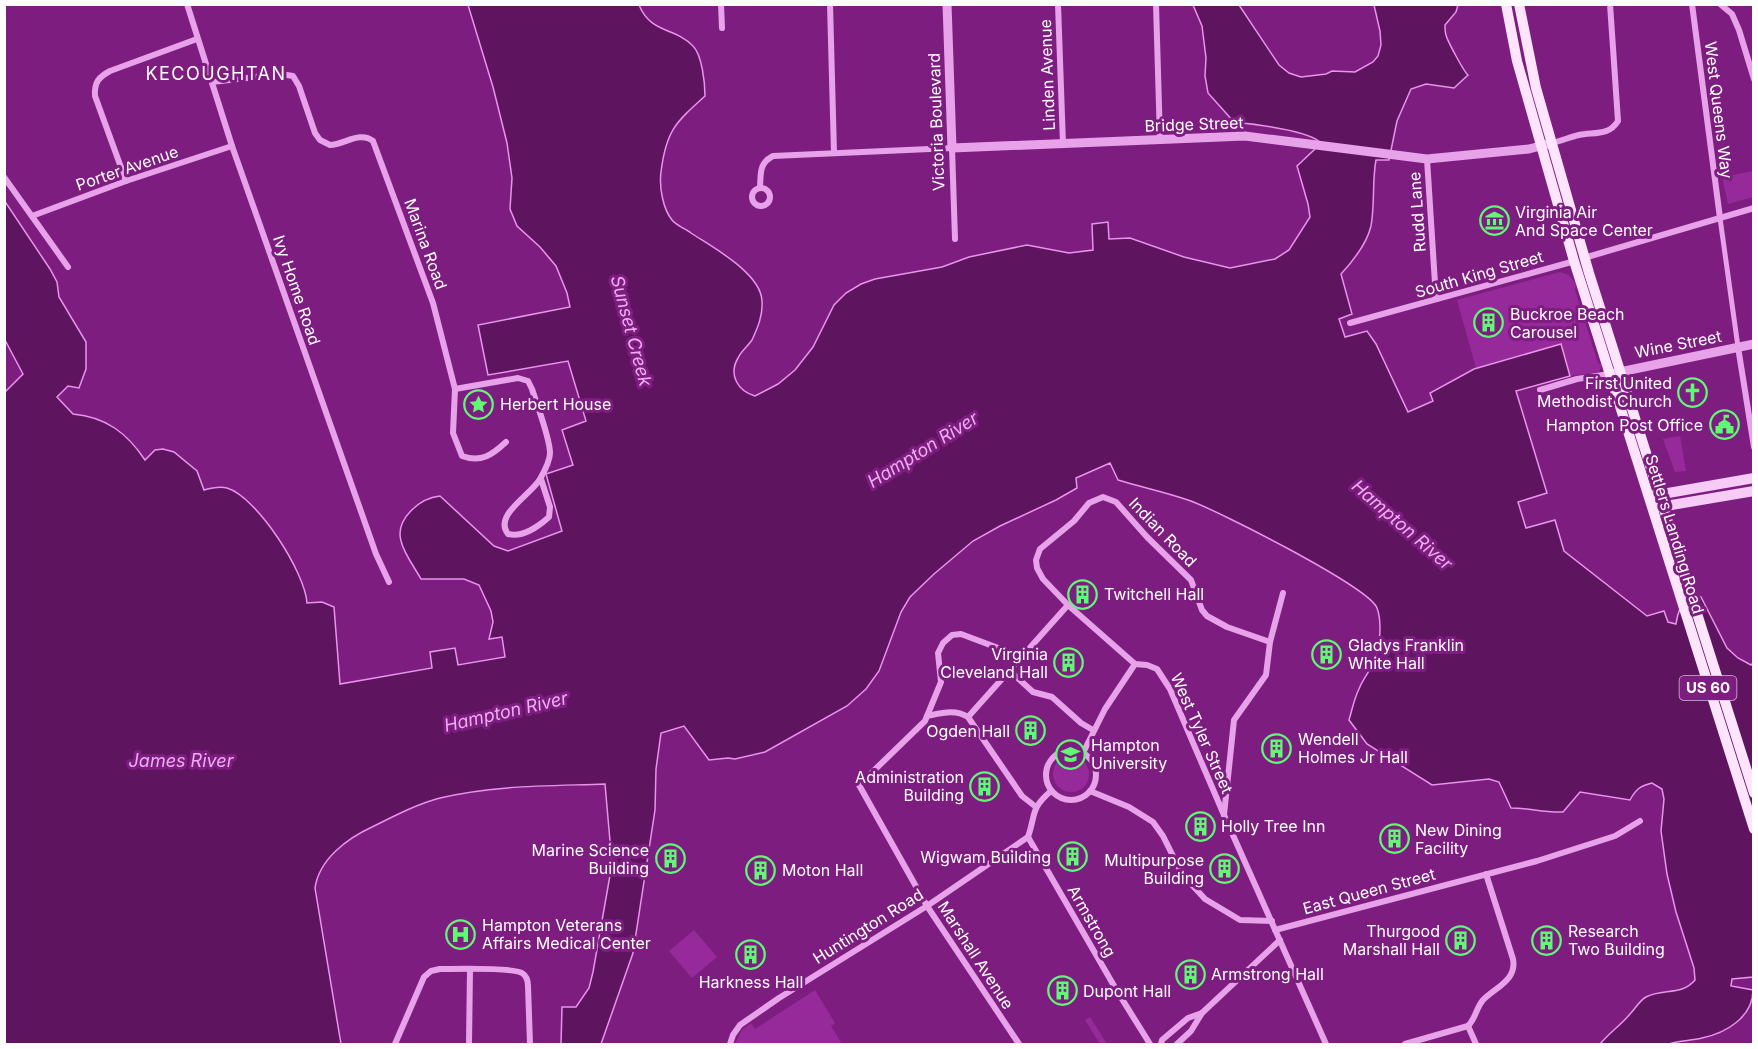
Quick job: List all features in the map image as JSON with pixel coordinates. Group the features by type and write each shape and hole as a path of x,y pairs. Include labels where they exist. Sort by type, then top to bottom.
{"main road":[{"name":"Settlers Landing Road","path":"1506,4 1517,61 1540,147 1579,260 1655,501 1754,829"},
{"name":"Settlers Landing Road","path":"1519,4 1530,64 1552,143 1579,260"},
{"path":"1655,501 1754,478"},
{"path":"1655,501 1754,492"},
{"name":"Settlers Landing Road","path":"1669,546 1754,793"}],"street":[{"name":"Ivy Home Road","path":"187,4 232,146 376,554 389,582"},
{"path":"721,4 722,28"},
{"path":"830,4 834,153"},
{"name":"Victoria Boulevard","path":"947,4 956,239"},
{"name":"Linden Avenue","path":"1058,4 1063,144"},
{"path":"1156,4 1160,140"},
{"path":"1552,143 1579,135 1601,133 1612,129 1618,122 1610,4"},
{"name":"West Queens Way","path":"1692,4 1720,218"},
{"path":"1720,4 1732,14 1754,79"},
{"path":"126,181 95,96 94,87 99,77 110,71 197,39"},
{"name":"Marina Road","path":"212,82 290,74 297,81 315,134 320,140 330,146 362,137 373,141 433,303 454,389"},
{"name":"Bridge Street","path":"760,188 761,167 765,160 773,156 1245,136 1427,159 1540,147 1552,143"},
{"name":"Porter Avenue","path":"32,216 126,181 232,146"},
{"name":"Rudd Lane","path":"1427,159 1436,299"},
{"path":"4,177 68,267"},
{"name":"South King Street","path":"1350,323 1579,260 1754,208"},
{"path":"1720,218 1754,447"},
{"name":"Wine Street","path":"1614,373 1754,344"},
{"path":"1540,390 1577,379 1614,373"},
{"path":"506,442 489,457 462,456 453,433 454,389 518,378 528,381 532,389 550,450 541,478 505,518 504,527 508,534 523,533 549,517 550,507 541,478"},
{"name":"Indian Road","path":"1036,560 1043,545 1074,520 1092,501 1101,497 1110,498 1191,580 1206,616 1230,628 1270,642"},
{"name":"West Tyler Street","path":"1036,560 1042,579 1068,605 1136,664 1148,665 1161,673 1326,1044"},
{"path":"1224,815 1234,720 1264,679 1270,642 1283,593"},
{"path":"968,717 1068,605"},
{"path":"927,716 941,682 938,653 943,643 952,635 961,634 1022,657"},
{"path":"1083,753 1093,730 1136,664"},
{"path":"1010,671 1029,689 1052,697 1081,723 1093,730"},
{"path":"927,716 953,712 962,713 968,717 1022,796 1035,807"},
{"name":"Marshall Avenue","path":"927,716 925,721 859,785 927,906 1017,1043"},
{"path":"1066,750 1083,753 1095,766 1095,784 1090,792 1078,800 1071,801 1051,791 1046,775 1051,759 1066,750"},
{"path":"1028,837 1035,807 1051,791"},
{"path":"1090,792 1129,807 1153,822 1185,878 1205,899 1240,920 1272,921"},
{"name":"East Queen Street","path":"1275,930 1486,874 1603,840 1626,831 1640,821"},
{"name":"Huntington Road","path":"730,1044 740,1025 779,998 927,906 1028,837"},
{"name":"Armstrong","path":"1028,837 1150,1044"},
{"path":"1405,1044 1468,1026 1481,1003 1507,981 1514,971 1513,959 1486,874"},
{"path":"1177,1044 1191,1031 1202,1013 1280,940"},
{"path":"395,1044 421,983 428,973 440,969 470,969 508,970 522,973 528,982 530,1044"},
{"path":"469,1044 470,969"},
{"path":"1161,1044 1162,1040 1188,1018 1202,1013"},
{"path":"1468,1026 1476,1044"},
{"path":"1007,1044 1017,1043"}],"shaded area":[{"path":"1753,171 1753,197 1728,204 1722,177"},
{"path":"1560,272 1569,275 1576,284 1575,290 1598,363 1602,365 1599,372 1570,376 1561,344 1476,368 1457,300"},
{"path":"1680,436 1686,471 1675,472 1663,439"},
{"path":"1071,756 1084,761 1089,774 1084,787 1071,792 1058,787 1053,774 1058,761"},
{"path":"694,930 717,957 692,978 669,951"},
{"path":"815,990 835,1023 831,1026 842,1044 735,1044 742,1030 751,1023 755,1029"},
{"path":"1090,1017 1107,1044 1100,1044 1085,1020"}],"water":[{"name":"James River","path":"468,5 639,5 650,21 686,40 696,50 702,70 705,96 679,121 669,137 663,158 661,191 666,210 674,222 734,262 745,271 760,291 762,306 760,321 752,340 739,355 734,370 736,382 749,394 755,396 778,384 795,370 813,347 834,305 846,293 875,279 942,267 969,257 1027,245 1069,253 1093,250 1092,224 1108,222 1109,239 1130,238 1184,257 1230,268 1275,259 1289,250 1310,217 1297,166 1320,142 1292,131 1234,122 1208,93 1202,26 1193,5 1239,5 1279,65 1289,73 1301,77 1326,74 1332,71 1355,72 1373,62 1378,56 1381,45 1374,5 1458,5 1456,12 1445,25 1445,33 1468,75 1454,88 1426,84 1411,89 1397,121 1389,160 1376,160 1371,226 1359,252 1341,274 1352,314 1339,319 1345,337 1367,331 1376,344 1408,412 1433,401 1430,393 1474,369 1561,344 1570,376 1516,391 1547,493 1518,502 1526,528 1555,520 1564,551 1647,616 1664,611 1668,622 1676,624 1679,610 1686,600 1694,594 1701,597 1727,648 1738,658 1751,665 1753,663 1753,977 1732,979 1731,986 1753,990 1752,1000 1743,1016 1729,1028 1698,1039 1669,1044 1600,1044 1644,999 1652,994 1684,988 1695,980 1694,968 1676,912 1667,874 1661,831 1664,799 1662,789 1652,783 1648,784 1639,788 1630,800 1580,792 1563,812 1556,812 1511,808 1499,782 1489,779 1432,785 1367,744 1349,720 1357,693 1376,657 1379,646 1379,613 1368,598 1321,567 1204,506 1171,494 1118,480 1110,463 1076,478 1077,488 1056,500 973,541 934,574 910,597 901,612 879,671 866,689 847,706 765,752 735,759 709,760 684,726 661,733 656,769 655,810 633,953 601,1044 561,1044 562,1007 576,1007 589,988 612,864 605,784 501,788 440,798 406,811 344,843 322,868 315,888 341,1044 5,1044 4,393 23,374 5,340 4,200 50,269 57,282 59,297 86,342 86,369 79,388 68,386 57,397 73,414 96,419 115,428 131,442 145,460 155,450 163,449 174,452 197,471 204,490 227,488 252,505 278,537 289,555 298,573 307,603 322,602 334,607 340,684 432,668 430,652 455,648 458,665 505,657 502,637 489,639 493,622 491,611 479,585 464,579 421,579 405,551 400,533 405,518 417,505 440,496 494,546 508,551 562,531 546,474 573,465 562,430 586,421 568,361 488,375 478,325 570,307 556,266 540,247 517,226 510,209 512,178 507,143"}],"place":[{"name":"Virginia Air And Space Center","path":"1494,221"},
{"name":"Buckroe Beach Carousel","path":"1489,323"},
{"name":"First United Methodist Church","path":"1693,392"},
{"name":"Herbert House","path":"479,404"},
{"name":"Hampton Post Office","path":"1724,425"},
{"name":"Twitchell Hall","path":"1083,594"},
{"name":"Gladys Franklin White Hall","path":"1327,654"},
{"name":"Virginia Cleveland Hall","path":"1069,663"},
{"name":"Ogden Hall","path":"1031,731"},
{"name":"Wendell Holmes Jr Hall","path":"1277,748"},
{"name":"Hampton University","path":"1070,754"},
{"name":"Administration Building","path":"985,786"},
{"name":"Holly Tree Inn","path":"1200,826"},
{"name":"New Dining Facility","path":"1394,839"},
{"name":"Wigwam Building","path":"1072,857"},
{"name":"Marine Science Building","path":"670,859"},
{"name":"Multipurpose Building","path":"1225,869"},
{"name":"Moton Hall","path":"761,870"},
{"name":"Hampton Veterans Affairs Medical Center","path":"461,934"},
{"name":"Thurgood Marshall Hall","path":"1461,940"},
{"name":"Research Two Building","path":"1547,940"},
{"name":"Harkness Hall","path":"751,954"},
{"name":"Armstrong Hall","path":"1190,974"},
{"name":"Dupont Hall","path":"1062,991"}],"district":[{"name":"KECOUGHTAN","path":"216,74"}],"water label":[{"name":"Sunset Creek","path":"631,331"},
{"name":"Hampton River","path":"923,450"},
{"name":"Hampton River","path":"1402,525"},
{"name":"Hampton River","path":"506,712"}]}
